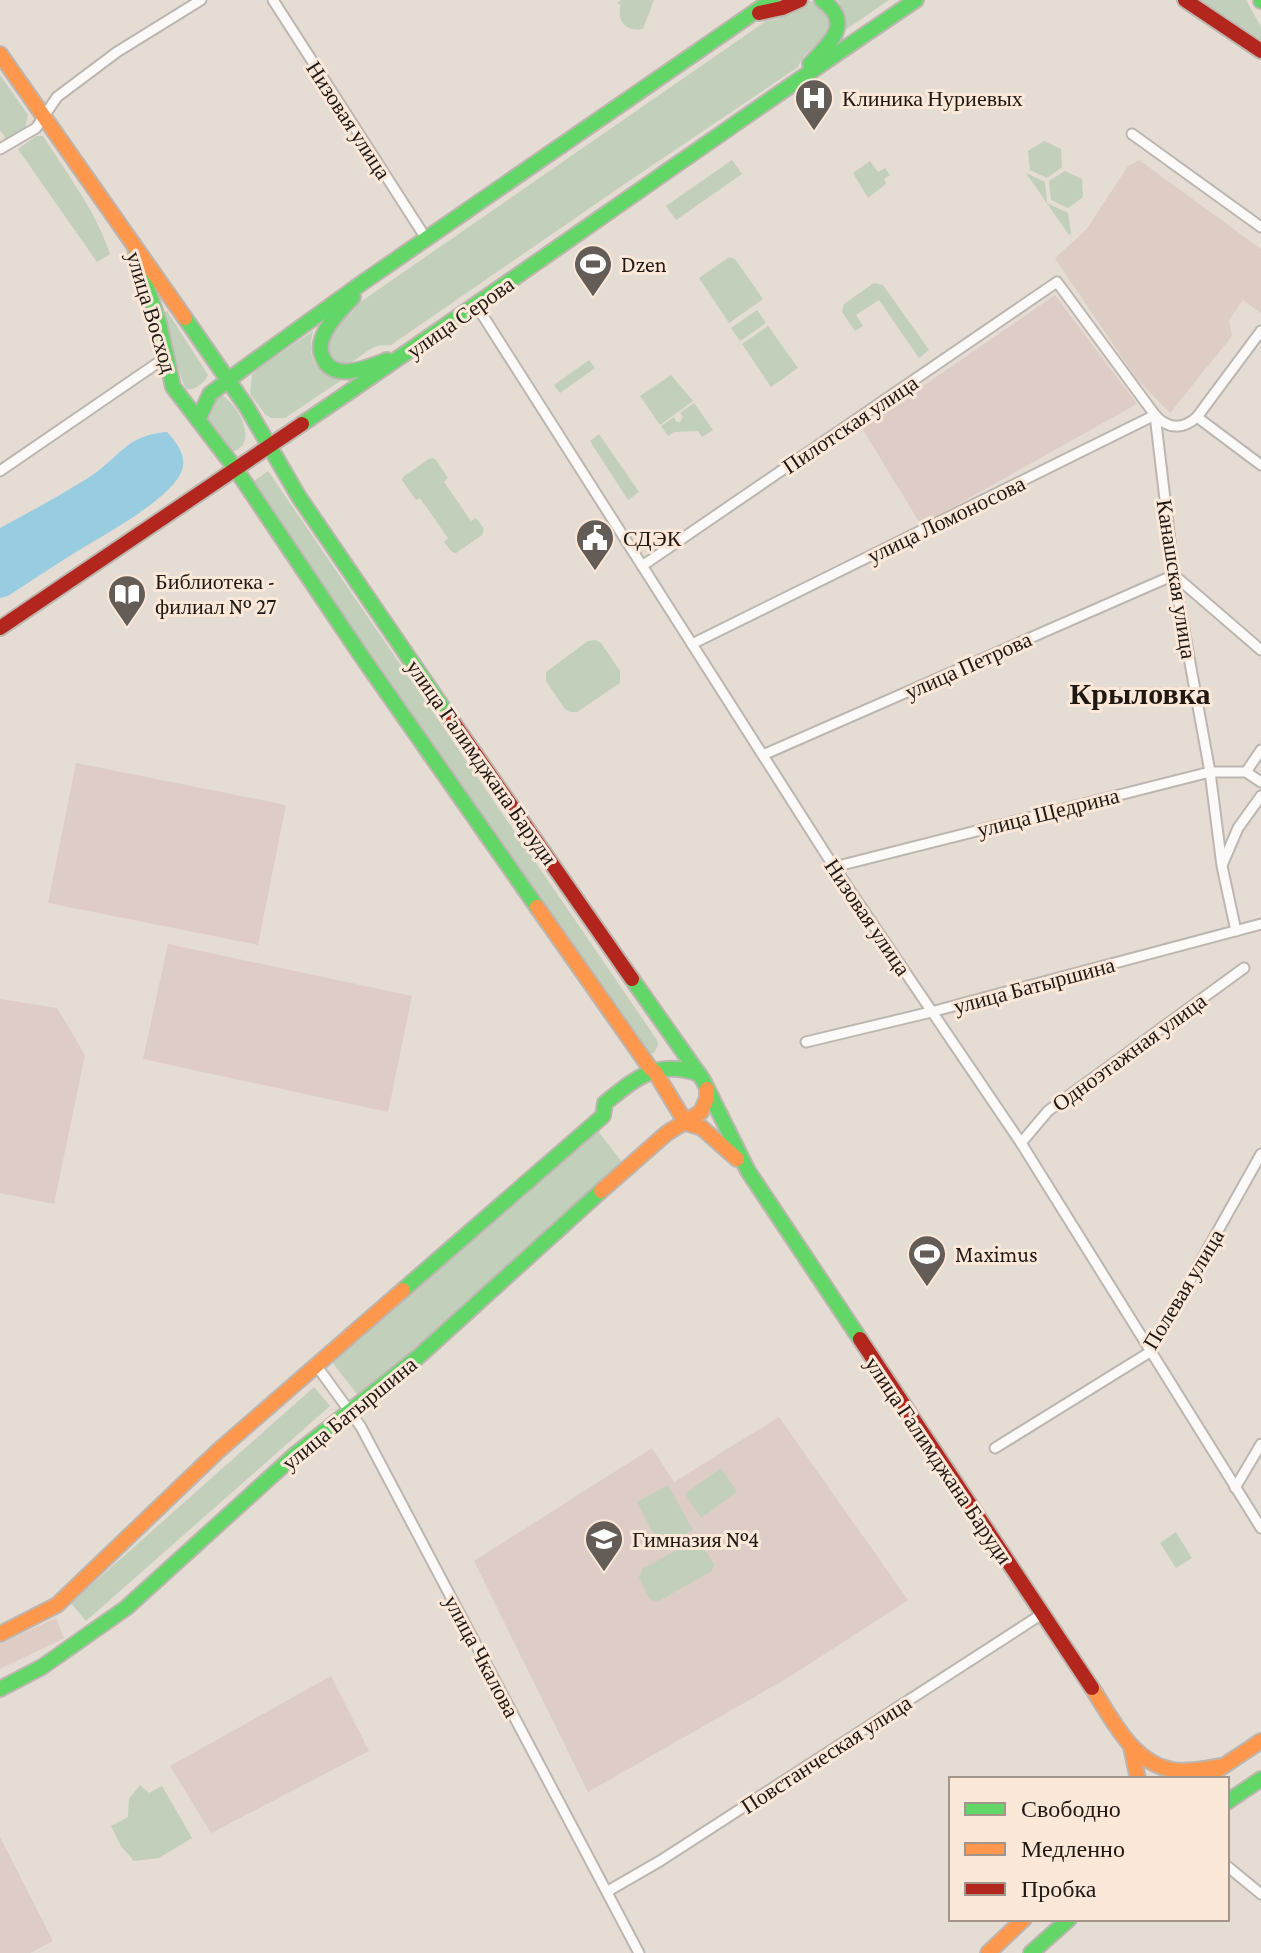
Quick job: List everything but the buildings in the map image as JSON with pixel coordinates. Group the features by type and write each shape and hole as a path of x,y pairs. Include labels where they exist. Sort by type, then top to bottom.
{"street":[{"path":"0,149 36,128 57,97 117,52 201,0"},
{"name":"Низовая улица","path":"273,0 427,240"},
{"path":"198,420 210,394 229,380 362,283 772,0"},
{"path":"752,14 782,8 800,0"},
{"path":"797,80 838,30 838,16 822,0"},
{"name":"улица Серова","path":"0,628 410,351 916,0"},
{"path":"1185,0 1261,51"},
{"name":"улица Восход","path":"0,54 229,380 268,446"},
{"path":"1132,134 1261,227"},
{"name":"улица Восход","path":"126,232 137,255 159,323 173,387 235,468"},
{"name":"Пилотская улица","path":"642,566 1057,282 1155,415"},
{"path":"362,283 325,332 321,341 323,359 335,370 352,372 410,351"},
{"name":"Низовая улица","path":"476,305 834,867 1021,1143 1261,1528"},
{"path":"1155,415 1166,425 1177,427 1197,417 1261,331"},
{"path":"0,471 156,364"},
{"name":"Канашская улица","path":"1155,415 1174,575 1210,772 1222,866 1236,931"},
{"name":"улица Ломоносова","path":"692,644 1155,415"},
{"path":"1197,417 1261,465"},
{"name":"улица Галимджана Баруди","path":"268,446 299,497 536,843 699,1074 748,1171 1131,1747 1158,1766 1175,1771 1223,1766"},
{"name":"улица Галимджана Баруди","path":"235,468 506,864 655,1072 686,1123"},
{"path":"1174,575 1261,650"},
{"name":"улица Петрова","path":"763,755 1174,575"},
{"path":"1261,750 1246,772 1261,782"},
{"name":"улица Щедрина","path":"834,867 1210,772 1246,772"},
{"path":"1222,866 1238,828 1261,796"},
{"name":"улица Батыршина","path":"806,1042 1261,924"},
{"name":"Одноэтажная улица","path":"1021,1143 1048,1111 1244,968"},
{"path":"0,1634 57,1605 218,1451 603,1116 605,1103 642,1075 673,1069 699,1074"},
{"path":"686,1123 705,1108 707,1088"},
{"path":"686,1123 702,1128 713,1136 748,1171"},
{"name":"улица Батыршина","path":"0,1689 42,1667 126,1608 297,1453 418,1357 637,1158 686,1123"},
{"name":"Полевая улица","path":"995,1448 1150,1352 1261,1154"},
{"name":"улица Чкалова","path":"316,1365 361,1427 639,1953"},
{"path":"1235,1488 1261,1444"},
{"name":"Повстанческая улица","path":"608,1891 713,1827 1042,1614"},
{"path":"1207,1777 1261,1741"},
{"name":"улица Галимджана Баруди","path":"1131,1747 1138,1777"},
{"path":"1229,1801 1261,1779"},
{"path":"1229,1868 1261,1894"},
{"path":"988,1953 1022,1921"},
{"path":"1031,1953 1067,1921"}],"shaded area":[{"path":"1139,160 1261,249 1260,313 1243,300 1229,320 1232,336 1170,413 1136,378 1055,258 1086,230 1128,166"},
{"path":"1055,295 1137,404 921,525 862,428"},
{"path":"76,763 286,805 258,945 48,903"},
{"path":"168,944 412,996 388,1112 143,1059"},
{"path":"0,999 57,1008 85,1055 54,1204 0,1193"},
{"path":"779,1417 908,1600 791,1676 588,1792 474,1561 652,1448 674,1482"},
{"path":"56,1618 64,1638 0,1669 0,1644"},
{"path":"331,1676 369,1751 211,1833 170,1766"},
{"path":"0,1837 53,1941 30,1953 0,1953"}],"green space":[{"path":"621,0 654,0 643,29 632,29 624,24 620,16 621,5 617,3"},
{"path":"838,0 889,0 841,33 844,16"},
{"path":"1201,0 1246,0 1261,27 1261,42"},
{"path":"810,1 826,12 831,24 830,31 804,56 798,67 391,345 370,349 349,363 337,362 329,357 327,337 330,331 359,303 766,21 780,18"},
{"path":"0,75 28,115 25,128 7,140 0,130"},
{"path":"36,136 43,136 97,223 110,254 97,262 18,149"},
{"path":"1044,141 1061,149 1062,167 1047,178 1030,170 1028,151"},
{"path":"732,160 742,174 676,220 666,206"},
{"path":"870,161 878,172 885,168 890,175 884,179 886,184 868,198 853,173"},
{"path":"1065,171 1082,179 1083,197 1068,208 1051,200 1049,181"},
{"path":"1026,173 1045,182 1047,203 1068,213 1071,234 1069,235"},
{"path":"729,257 735,259 763,299 729,323 699,278"},
{"path":"874,283 883,285 929,350 919,358 879,300 856,315 863,326 855,331 842,312 844,304"},
{"path":"757,310 766,323 740,341 731,328"},
{"path":"167,311 208,375 193,389 186,389 181,378 163,314"},
{"path":"768,326 798,368 771,387 742,344"},
{"path":"313,331 311,350 316,364 327,373 346,377 285,418 271,418 250,394 252,375"},
{"path":"589,360 595,368 560,393 554,385"},
{"path":"671,375 693,401 660,425 640,396"},
{"path":"223,396 235,408 244,425 244,442 231,452 209,422 211,406"},
{"path":"694,403 713,430 702,437 698,431 674,432 668,436 661,426 674,417 676,422 680,422 683,417 680,413"},
{"path":"599,434 639,492 628,500 590,441"},
{"path":"433,458 448,478 444,482 471,521 476,518 484,529 482,535 456,553 444,542 448,538 420,498 416,500 402,480"},
{"path":"268,471 657,1040 654,1053 642,1051 253,487 253,482"},
{"path":"588,641 601,643 620,671 620,683 577,712 570,712 546,681 546,672"},
{"path":"597,1130 622,1162 360,1398 332,1362"},
{"path":"314,1387 330,1406 86,1621 71,1603"},
{"path":"721,1468 737,1492 701,1518 685,1494"},
{"path":"668,1485 693,1530 661,1548 637,1502"},
{"path":"1176,1532 1192,1558 1176,1568 1160,1543"},
{"path":"692,1542 700,1543 714,1564 712,1571 657,1602 650,1599 639,1578 642,1569"},
{"path":"140,1785 149,1793 162,1786 192,1838 159,1858 134,1861 121,1846 111,1826 128,1817 129,1799"}],"water":[{"path":"167,432 180,449 183,464 176,481 165,492 119,526 8,596 0,598 0,528 88,478 132,443"}],"traffic: fast":[{"path":"198,420 210,394 243,369 362,283 772,0"},
{"path":"810,64 831,41 838,25 831,8 822,0"},
{"path":"302,424 916,0"},
{"path":"136,254 159,323 173,387 235,468 360,654 537,907"},
{"path":"353,297 324,333 321,341 323,358 328,366 343,371 362,369 387,360"},
{"path":"185,318 246,406 299,497 448,715"},
{"path":"632,979 703,1080 748,1171 860,1339"},
{"path":"403,1290 603,1116 605,1103 627,1086 659,1070 684,1070 699,1074"},
{"path":"0,1689 42,1667 126,1608 297,1453 418,1357 601,1191"},
{"path":"1229,1801 1261,1779"},
{"path":"1031,1953 1067,1921"}],"traffic: slow":[{"path":"0,54 185,318"},
{"path":"537,907 655,1072 686,1123 702,1128 737,1159"},
{"path":"601,1191 667,1133 701,1112 707,1089"},
{"path":"0,1634 57,1605 218,1451 403,1290"},
{"path":"1092,1688 1125,1738 1146,1759 1179,1771 1223,1766"},
{"path":"1207,1777 1261,1741"},
{"path":"1131,1747 1138,1777"},
{"path":"988,1953 1022,1921"}],"traffic: jam":[{"path":"759,13 800,0"},
{"path":"1185,0 1261,51"},
{"path":"0,628 302,424"},
{"path":"448,715 632,979"},
{"path":"860,1339 1092,1688"}],"place":[{"name":"Клиника Нуриевых","path":"814,132"},
{"name":"Dzen","path":"593,298"},
{"name":"СДЭК","path":"595,572"},
{"name":"Библиотека - филиал № 27","path":"127,628"},
{"name":"Maximus","path":"927,1288"},
{"name":"Гимназия №4","path":"604,1573"}],"district":[{"name":"Крыловка","path":"1140,694"}]}
